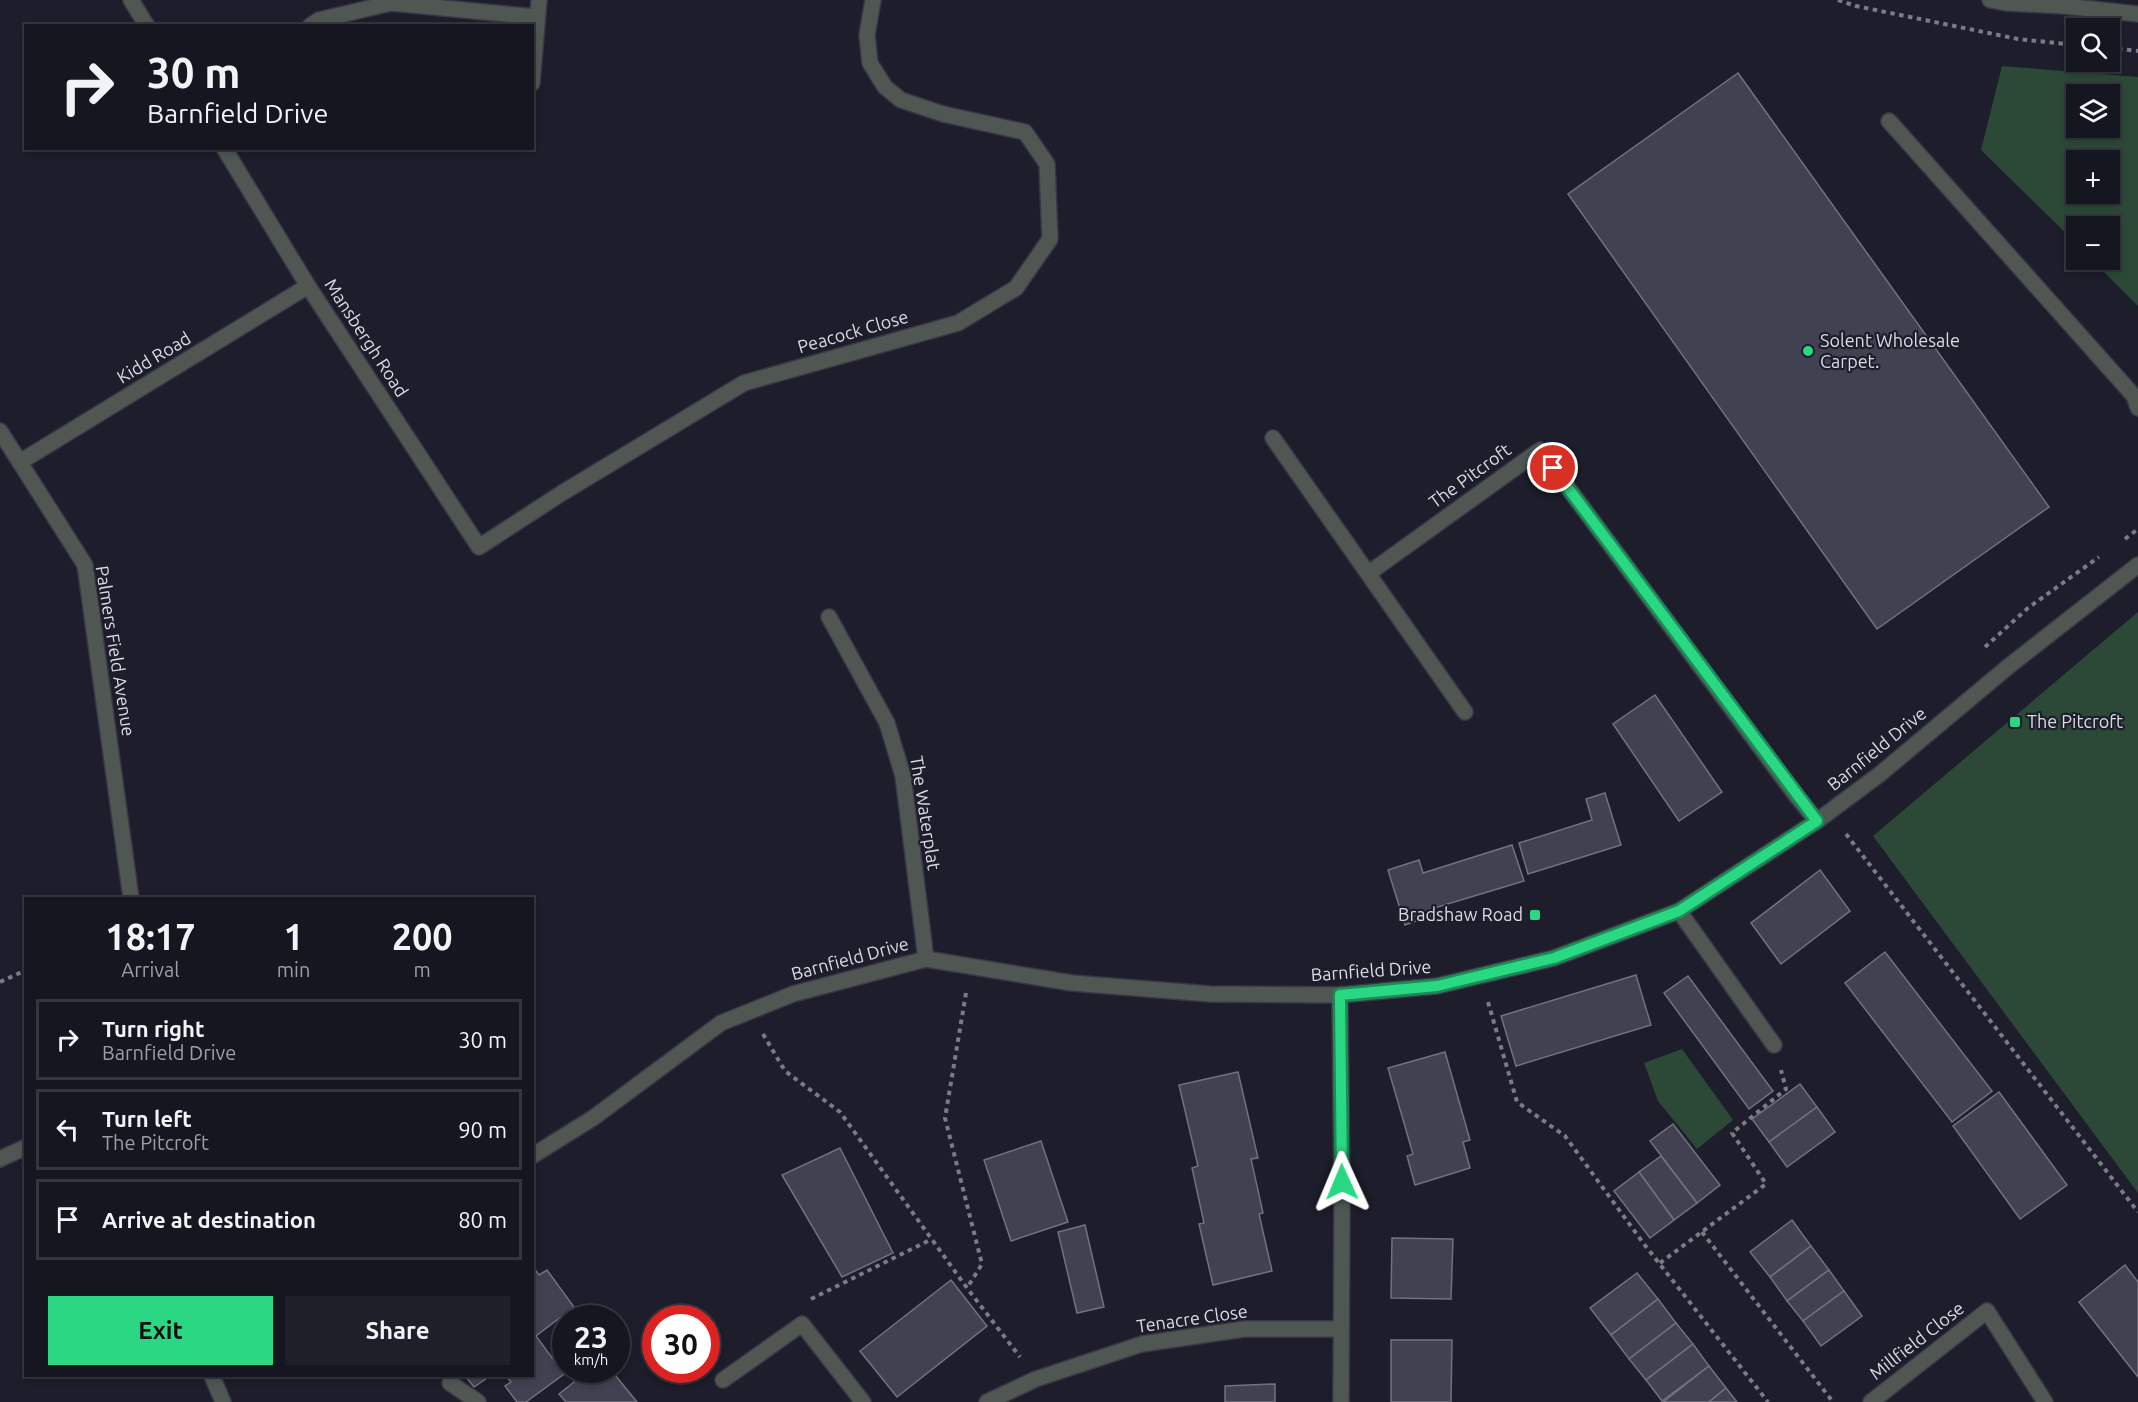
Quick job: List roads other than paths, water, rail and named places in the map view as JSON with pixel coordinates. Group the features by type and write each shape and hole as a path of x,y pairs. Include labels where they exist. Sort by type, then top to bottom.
{"street":[{"path":"131,0 146,24"},
{"path":"534,58 539,0"},
{"name":"Peacock Close","path":"480,547 562,493 744,382 958,323 1016,288 1050,239 1047,164 1025,132 943,114 901,100 885,87 870,63 867,35 873,0"},
{"path":"1990,0 2006,3 2064,3 2138,14"},
{"path":"313,24 320,20 391,3 537,18"},
{"path":"1889,121 2134,396 2138,408"},
{"name":"Mansbergh Road","path":"225,150 308,286 480,547"},
{"name":"Kidd Road","path":"20,462 308,286"},
{"name":"Palmers Field Avenue","path":"0,431 85,565 131,897"},
{"path":"1274,438 1465,712"},
{"name":"The Pitcroft","path":"1369,573 1540,450 1823,816"},
{"name":"Barnfield Drive","path":"534,1155 593,1118 721,1023 793,994 926,959 1072,983 1198,993 1340,995 1437,986 1554,958 1679,911 1823,816 1880,774 2009,666 2138,565"},
{"name":"The Waterplat","path":"829,617 887,723 903,776 926,959"},
{"path":"1679,911 1774,1045"},
{"path":"1340,995 1341,1402"},
{"path":"0,1159 24,1148"},
{"name":"Millfield Close","path":"1871,1402 1987,1311 2045,1402"},
{"path":"723,1380 802,1324 863,1402"},
{"name":"Tenacre Close","path":"987,1402 1036,1379 1142,1344 1244,1329 1340,1329"},
{"path":"212,1377 223,1402"},
{"path":"450,1383 478,1402"}],"place":[{"name":"Solent Wholesale Carpet.","path":"1808,351"},
{"name":"The Pitcroft","path":"2015,722"},
{"name":"Bradshaw Road","path":"1535,915"}]}
